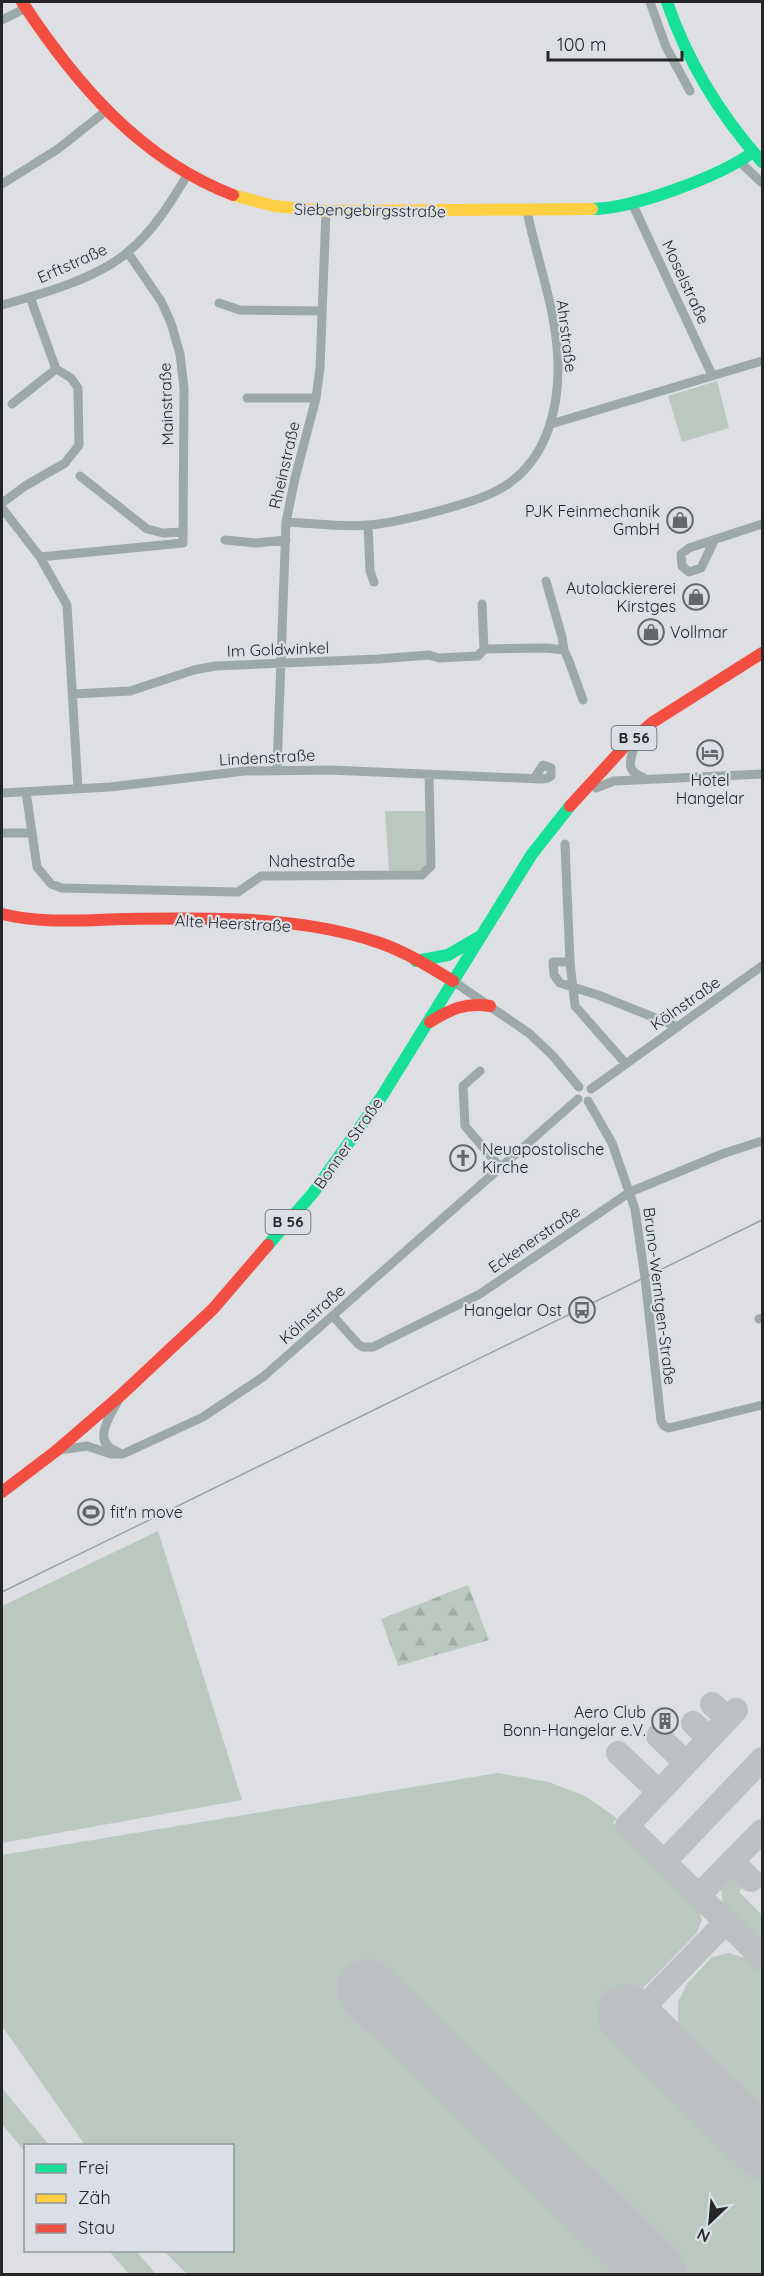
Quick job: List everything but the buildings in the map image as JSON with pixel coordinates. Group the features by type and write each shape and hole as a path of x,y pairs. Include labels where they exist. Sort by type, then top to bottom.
{"main road":[{"path":"668,2 681,41 711,98 762,162"},
{"name":"Siebengebirgsstraße","path":"24,5 66,64 107,110 148,147 188,174 243,199 293,210 598,209 632,203 678,188 739,161 753,152"},
{"name":"Bonner Straße","path":"2,1492 56,1451 121,1395 213,1309 313,1193 382,1096 516,879 556,822 601,771 653,722 762,653"},
{"name":"Bonner Straße","path":"516,879 596,788 685,702"},
{"name":"Alte Heerstraße","path":"2,914 46,920 204,918 282,924 353,935 381,944 453,981"},
{"path":"416,960 448,955 480,936"},
{"path":"426,1025 458,1006 473,1004 490,1006"}],"street":[{"path":"650,2 666,47 690,91"},
{"path":"2,20 24,5"},
{"path":"2,184 58,150 107,110"},
{"path":"739,161 762,183"},
{"name":"Erftstraße","path":"2,305 30,297 103,268 128,253 166,210 188,174"},
{"name":"Moselstraße","path":"632,203 712,375"},
{"name":"Rheinstraße","path":"277,770 286,522 316,398 320,368 326,211"},
{"name":"Ahrstraße","path":"286,522 368,525 442,510 507,485 521,474 536,456 551,424 557,394 558,356 552,316 527,211"},
{"name":"Mainstraße","path":"128,253 161,301 171,323 180,354 184,388 183,532"},
{"path":"2,503 25,486 65,463 79,445 78,388 71,378 56,369 30,297"},
{"path":"219,303 240,310 322,311"},
{"path":"551,424 762,361"},
{"path":"12,404 56,369"},
{"name":"Rheinstraße","path":"247,398 316,398"},
{"path":"40,557 183,543 183,532 163,533 147,530 80,476"},
{"path":"2,508 40,557 67,604 78,789"},
{"path":"715,539 762,524"},
{"path":"368,525 370,571 374,582"},
{"path":"225,540 255,543 286,540"},
{"path":"546,581 564,650 583,700"},
{"path":"483,604 484,649"},
{"name":"Im Goldwinkel","path":"73,694 130,691 194,670 215,666 429,655 439,658 478,656 484,649 564,650"},
{"path":"633,751 629,763 630,769 635,774 649,780"},
{"name":"Lindenstraße","path":"2,793 78,789 245,771 277,770 535,777"},
{"name":"Nahestraße","path":"26,792 37,867 51,884 62,888 238,892 261,876 422,875 431,866 429,774"},
{"path":"596,788 614,782 762,774"},
{"path":"2,833 32,833"},
{"path":"565,844 570,962 575,1006 626,1064"},
{"path":"570,962 553,962 554,975 560,983 598,995 678,1027"},
{"name":"Kölnstraße","path":"591,1089 762,966"},
{"path":"453,981 530,1034 553,1056 579,1087"},
{"path":"480,1071 463,1086 465,1126 500,1167"},
{"path":"587,1086 591,1089 592,1097 588,1101 582,1102 578,1099 576,1092 579,1087 587,1086"},
{"name":"Kölnstraße","path":"123,1454 203,1417 263,1377 578,1099"},
{"name":"Bruno-Werntgen-Straße","path":"588,1101 612,1143 635,1209 661,1421 669,1428 762,1405"},
{"name":"Eckenerstraße","path":"333,1316 358,1344 363,1347 373,1347 480,1294 630,1192 722,1154 762,1141"},
{"path":"121,1395 104,1427 104,1438 113,1450 123,1454"},
{"path":"56,1451 87,1446 111,1454 123,1454"}],"green space":[{"path":"717,381 729,428 682,442 668,396"},
{"path":"385,811 425,811 427,866 420,873 389,873"},
{"path":"158,1531 242,1800 2,1843 2,1606"},
{"path":"468,1585 489,1640 398,1666 381,1619"},
{"path":"498,1773 549,1782 585,1796 617,1818 613,1823 698,1907 702,1920 696,1934 608,2024 762,2178 762,2274 187,2274 165,2252 234,2252 234,2144 84,2144 2,2026 2,1855"},
{"path":"734,1870 743,1879 744,1886 739,1892 762,1915 762,1945 723,1907 721,1883"},
{"path":"729,1953 748,1959 762,1973 762,2121 686,2044 678,2025 678,2002 686,1985 712,1957"},
{"path":"2,2088 48,2144 24,2144 24,2151 2,2124"},
{"path":"110,2252 137,2252 156,2274 129,2274"}],"taxiway":[{"path":"712,1704 728,1719"},
{"path":"726,1922 627,1826 736,1710"},
{"path":"693,1723 709,1739"},
{"path":"658,1736 686,1763"},
{"path":"618,1753 659,1792"},
{"path":"664,1862 762,1759"},
{"path":"698,1896 762,1831"},
{"path":"732,1861 751,1880"},
{"path":"632,2019 726,1922 762,1959"}],"runway":[{"path":"367,1989 657,2274"},
{"path":"627,2014 762,2148"}],"tram line":[{"path":"2,1592 762,1220"}],"traffic: fast":[{"path":"667,2 685,46 706,87 746,144 762,162"},
{"path":"592,209 609,208 676,190 720,171 753,152"},
{"path":"268,1245 313,1193 382,1096 532,854 570,806"},
{"path":"416,961 448,955 479,937"}],"traffic: slow":[{"path":"233,195 274,206 326,211 592,209"}],"traffic: jam":[{"path":"22,2 65,62 113,116 168,161 199,180 233,195"},
{"path":"570,806 625,746 653,722 762,653"},
{"path":"2,914 63,921 189,918 254,920 318,927 380,943 418,960 453,981"},
{"path":"430,1022 459,1008 474,1005 490,1006"},
{"path":"2,1492 56,1451 121,1395 213,1309 268,1245"}],"place":[{"name":"PJK Feinmechanik GmbH","path":"680,520"},
{"name":"Autolackiererei Kirstges","path":"696,597"},
{"name":"Vollmar","path":"651,632"},
{"name":"Hotel Hangelar","path":"710,753"},
{"name":"Neuapostolische Kirche","path":"463,1158"},
{"name":"Hangelar Ost","path":"582,1310"},
{"name":"fit'n move","path":"91,1512"},
{"name":"Aero Club Bonn-Hangelar e.V.","path":"665,1721"}]}
